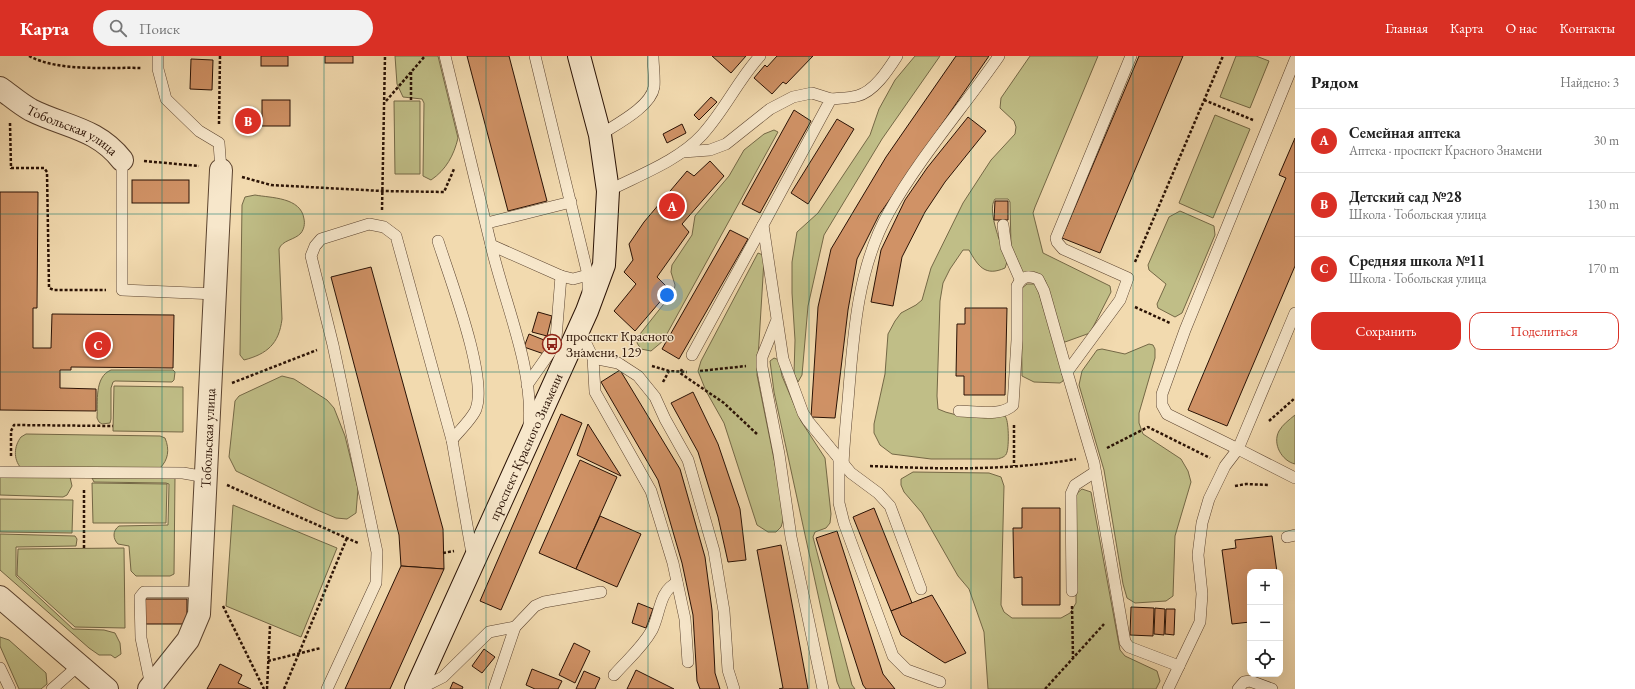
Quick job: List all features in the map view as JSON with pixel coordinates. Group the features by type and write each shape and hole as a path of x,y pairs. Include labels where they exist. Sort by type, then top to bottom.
{"street":[{"name":"проспект Красного Знамени","path":"417,689 583,320 604,265 608,191 600,135 579,56"},
{"name":"Тобольская улица","path":"0,88 30,109 91,134 112,146 122,160"},
{"name":"Тобольская улица","path":"150,687 192,634 199,614 221,170"},
{"path":"0,597 78,666 107,689"}],"lane":[{"path":"158,56 158,69 166,99 199,131 219,142 221,170"},
{"path":"445,56 530,399 527,443"},
{"path":"535,56 588,275 583,320 593,358 595,392 651,491 673,563 685,619 688,662"},
{"path":"600,135 643,106 650,96 654,89 653,56"},
{"path":"608,191 683,152 702,135 728,103 748,69 760,56"},
{"path":"683,152 710,150 726,144 770,109 794,97 812,93 831,99 858,96 870,88 887,72 897,56"},
{"path":"940,682 907,670 894,656 844,523 839,503 844,428 856,320 870,254 888,213 922,161 1000,56"},
{"path":"1068,372 1120,300 1128,278 1059,246 1056,238 1131,56"},
{"path":"1295,60 1185,330 1162,394 1162,405 1168,414 1295,478"},
{"path":"692,355 831,99"},
{"path":"122,160 122,290 216,294"},
{"path":"487,223 571,202"},
{"path":"327,689 376,583 377,552 333,345 312,256 315,246 321,240 370,224 384,227 396,236 452,440 471,548 475,558"},
{"path":"763,225 774,292 776,321 783,359 803,412 808,421 852,473 878,493 890,506 921,589"},
{"path":"960,411 1008,410 1013,405 1016,356 1017,286 1020,279 1006,247 1003,225"},
{"path":"438,241 472,349 478,382 476,409 452,440"},
{"path":"491,245 561,276 573,279 588,275"},
{"path":"527,385 553,348 556,338 561,276"},
{"path":"1020,279 1032,277 1038,279 1044,291 1068,372 1092,456 1125,642 1127,646 1179,666"},
{"path":"1168,689 1200,622 1202,594 1198,555 1202,523 1209,499 1225,466 1238,449 1295,313"},
{"path":"776,321 762,357 762,366 779,454 791,537 823,689"},
{"path":"593,358 618,363 638,376 655,397 665,419 688,460 714,551 724,611 728,670 734,689"},
{"path":"6,472 183,473 206,477"},
{"path":"1072,590 1071,494 1075,485 1095,472"},
{"path":"614,675 642,646 653,629 667,588 677,583"},
{"path":"150,687 140,638 140,596 144,592 200,592"},
{"path":"494,689 515,627 535,606 544,602 601,592"},
{"path":"417,689 443,677 489,632 515,627"},
{"path":"52,689 78,666"},
{"path":"0,668 10,689"},
{"path":"1238,689 1244,682 1250,681 1272,689"}],"path":[{"path":"29,56 42,62 70,66 158,69"},
{"path":"219,142 220,56"},
{"path":"370,224 382,210 385,56"},
{"path":"385,101 425,56"},
{"path":"1128,278 1223,56"},
{"path":"411,72 411,101"},
{"path":"1204,100 1242,116"},
{"path":"7,119 10,121 11,168 44,168 47,172 49,288 54,290 122,290"},
{"path":"122,160 196,165 221,170"},
{"path":"252,181 271,185 382,191 444,192"},
{"path":"1120,300 1185,330"},
{"path":"211,391 333,345"},
{"path":"680,373 692,355"},
{"path":"669,371 680,373 750,365"},
{"path":"680,373 724,403 779,454"},
{"path":"1013,405 1014,466"},
{"path":"6,472 11,431 14,425 113,426"},
{"path":"862,465 932,468 1050,464 1092,456 1148,427 1225,466"},
{"path":"206,477 347,538 284,689"},
{"path":"1232,486 1262,484 1275,487"},
{"path":"229,486 229,494"},
{"path":"84,488 84,548"},
{"path":"1072,590 1073,658"},
{"path":"222,604 264,689"},
{"path":"1046,689 1119,608"},
{"path":"267,689 270,626"},
{"path":"268,661 321,648"}],"shaded area":[{"path":"395,56 438,56 458,138 449,162 441,172 431,180 423,176 424,103 422,99 403,97 397,84"},
{"path":"915,56 940,56 882,139 824,235 808,306 802,375 798,382 794,374 795,340 792,293 792,262 797,232 818,213 870,135 879,109 895,80"},
{"path":"1030,56 1098,56 1033,213 1043,253 1110,286 1111,292 1090,333 1065,342 1061,341 1045,280 1040,276 1023,273 1011,246 1010,202 1008,199 995,199 993,205 994,221 1007,262 1005,268 992,271 987,270 979,265 969,250 963,250 950,269 943,283 940,301 937,396 938,409 946,412 962,416 1005,416 1008,433 1008,449 1006,455 997,459 931,459 892,454 880,445 874,433 874,424 885,374 888,334 901,313 922,300 931,268 963,203 991,160 1015,134 1016,127 1014,121 1000,108 1001,98"},
{"path":"1236,56 1256,56 1269,61 1250,108 1220,97"},
{"path":"394,101 420,101 420,174 395,174"},
{"path":"1215,115 1250,129 1213,218 1179,203"},
{"path":"774,130 778,132 663,341 651,351 641,349 637,343 640,334 674,291 675,285 671,272 672,265 692,235 695,216 729,176 744,150 764,134"},
{"path":"255,195 277,198 297,206 302,212 304,225 301,233 283,244 279,249 282,319 278,335 275,341 265,351 252,358 244,360 240,355 242,205 245,197"},
{"path":"1180,211 1214,226 1215,235 1182,313 1175,317 1158,308 1157,304 1166,284 1149,270 1148,265 1169,217"},
{"path":"758,253 763,255 764,260 757,375 785,514 781,527 776,532 768,532 757,525 724,423 706,391 698,371 701,361"},
{"path":"1027,284 1035,284 1039,293 1064,377 1063,381 1060,383 1034,382 1022,376 1021,289"},
{"path":"1149,344 1153,345 1155,349 1155,358 1139,413 1139,423 1143,434 1181,459 1188,471 1191,482 1175,536 1173,596 1166,601 1135,603 1127,598 1123,584 1104,470 1079,385 1082,371 1097,350 1102,349 1125,354"},
{"path":"774,358 779,360 782,376 801,421 825,458 831,514 830,523 826,528 815,532 813,537 852,685 855,689 840,689 837,682 774,392 770,361"},
{"path":"111,370 173,370 175,372 174,380 172,382 113,382 111,388 110,423 102,424 97,418 99,384 106,373"},
{"path":"282,376 294,379 327,400 334,408 345,436 358,489 356,513 347,519 336,518 315,509 236,471 229,457 235,401 239,396"},
{"path":"114,386 183,387 183,432 113,431"},
{"path":"1295,415 1295,464 1282,456 1278,446 1277,436 1286,422"},
{"path":"26,434 160,436 165,438 168,451 165,462 160,468 21,468 18,464 15,452 21,437"},
{"path":"913,472 989,473 1001,477 1004,486 1001,605 1004,612 1012,618 1061,618 1070,613 1076,603 1076,494 1082,489 1091,492 1120,650 1125,656 1157,671 1160,681 1156,689 988,689 984,632 969,589 958,576 922,513 904,492 901,485 901,479"},
{"path":"0,476 70,477 72,486 67,495 63,497 0,495"},
{"path":"175,477 174,574 170,576 136,576 131,571 129,546 118,544 114,537 115,530 119,526 168,525 169,484 94,482 92,478"},
{"path":"92,483 167,484 166,523 93,523"},
{"path":"0,499 73,500 72,533 0,532"},
{"path":"233,505 337,548 301,637 226,606"},
{"path":"0,534 75,536 77,539 76,546 16,547 16,576 73,629 104,630 115,633 120,643 121,654 115,658 111,655 99,655 89,648 0,570"},
{"path":"124,548 125,628 75,627 17,575 18,549"},
{"path":"0,637 9,640 46,673 47,684 41,689 19,689 0,646"}],"building":[{"path":"261,56 288,56 288,66 261,66"},
{"path":"325,56 353,56 353,63 325,63"},
{"path":"467,56 509,56 547,201 508,211"},
{"path":"712,56 746,56 731,73"},
{"path":"777,56 813,56 786,84 783,82 772,94 754,78 765,65 767,67"},
{"path":"956,56 989,56 879,215 857,259 848,310 835,418 811,417 818,307 831,249 886,157"},
{"path":"1139,56 1183,56 1100,253 1062,238"},
{"path":"191,59 213,60 212,90 190,89"},
{"path":"711,97 717,102 699,120 694,115"},
{"path":"262,100 290,100 290,126 262,126"},
{"path":"794,110 811,121 760,213 742,204"},
{"path":"968,117 986,131 945,182 925,212 902,257 893,306 871,302 881,250 905,200 927,168"},
{"path":"837,119 854,129 808,204 791,193"},
{"path":"682,124 686,133 667,143 663,134"},
{"path":"1295,138 1295,266 1227,426 1188,410 1286,178 1279,175"},
{"path":"710,161 724,176 682,224 689,232 657,277 670,290 635,331 614,311 636,284 624,272 633,260 629,244 644,222 687,171 694,176"},
{"path":"132,180 189,180 189,203 132,203"},
{"path":"0,192 38,192 37,308 33,308 33,348 51,348 52,314 174,315 173,368 71,367 71,370 60,370 60,388 96,389 96,411 0,410"},
{"path":"995,201 1008,201 1008,220 994,220"},
{"path":"730,230 748,239 679,359 662,349"},
{"path":"371,267 443,529 444,569 401,566 399,535 331,277"},
{"path":"965,308 1007,308 1005,395 964,395 964,376 956,376 957,324 965,324"},
{"path":"538,312 552,316 547,336 532,332"},
{"path":"529,334 549,342 544,354 524,347"},
{"path":"620,370 680,469 705,557 712,610 715,673 720,689 700,689 697,681 693,615 682,563 658,480 601,382"},
{"path":"693,392 718,444 740,509 746,560 728,562 718,517 698,452 671,403"},
{"path":"561,414 582,423 501,610 480,601"},
{"path":"588,424 621,476 577,455"},
{"path":"580,460 617,477 576,569 539,553"},
{"path":"874,508 912,603 891,611 853,517"},
{"path":"1022,508 1060,508 1060,605 1022,605 1022,577 1014,578 1013,528 1022,528"},
{"path":"600,516 641,534 617,587 576,569"},
{"path":"837,531 883,674 895,689 866,689 863,685 816,538"},
{"path":"1272,536 1277,569 1247,569 1247,622 1232,624 1222,550 1236,548 1235,540"},
{"path":"781,545 808,689 779,689 783,688 757,550"},
{"path":"401,566 444,569 390,689 345,689"},
{"path":"932,595 966,653 945,663 901,635 891,611"},
{"path":"145,599 187,599 187,624 145,624"},
{"path":"638,603 653,609 646,628 632,623"},
{"path":"1131,607 1154,608 1153,636 1130,635"},
{"path":"1155,608 1165,609 1164,635 1154,634"},
{"path":"1166,609 1175,609 1174,635 1165,634"},
{"path":"574,643 590,651 575,683 559,675"},
{"path":"484,649 495,657 482,673 472,666"},
{"path":"220,664 242,675 238,683 251,689 207,689"},
{"path":"532,669 562,681 558,689 535,689 526,685"},
{"path":"636,670 674,689 627,689"},
{"path":"584,671 600,678 595,689 576,689"},
{"path":"453,682 463,687 462,689 450,689"}],"place":[{"name":"Детский сад №28","path":"248,121"},
{"name":"Семейная аптека","path":"672,206"},
{"name":"проспект Красного Знамени, 129","path":"552,344"},
{"name":"Средняя школа №11","path":"98,345"}]}
